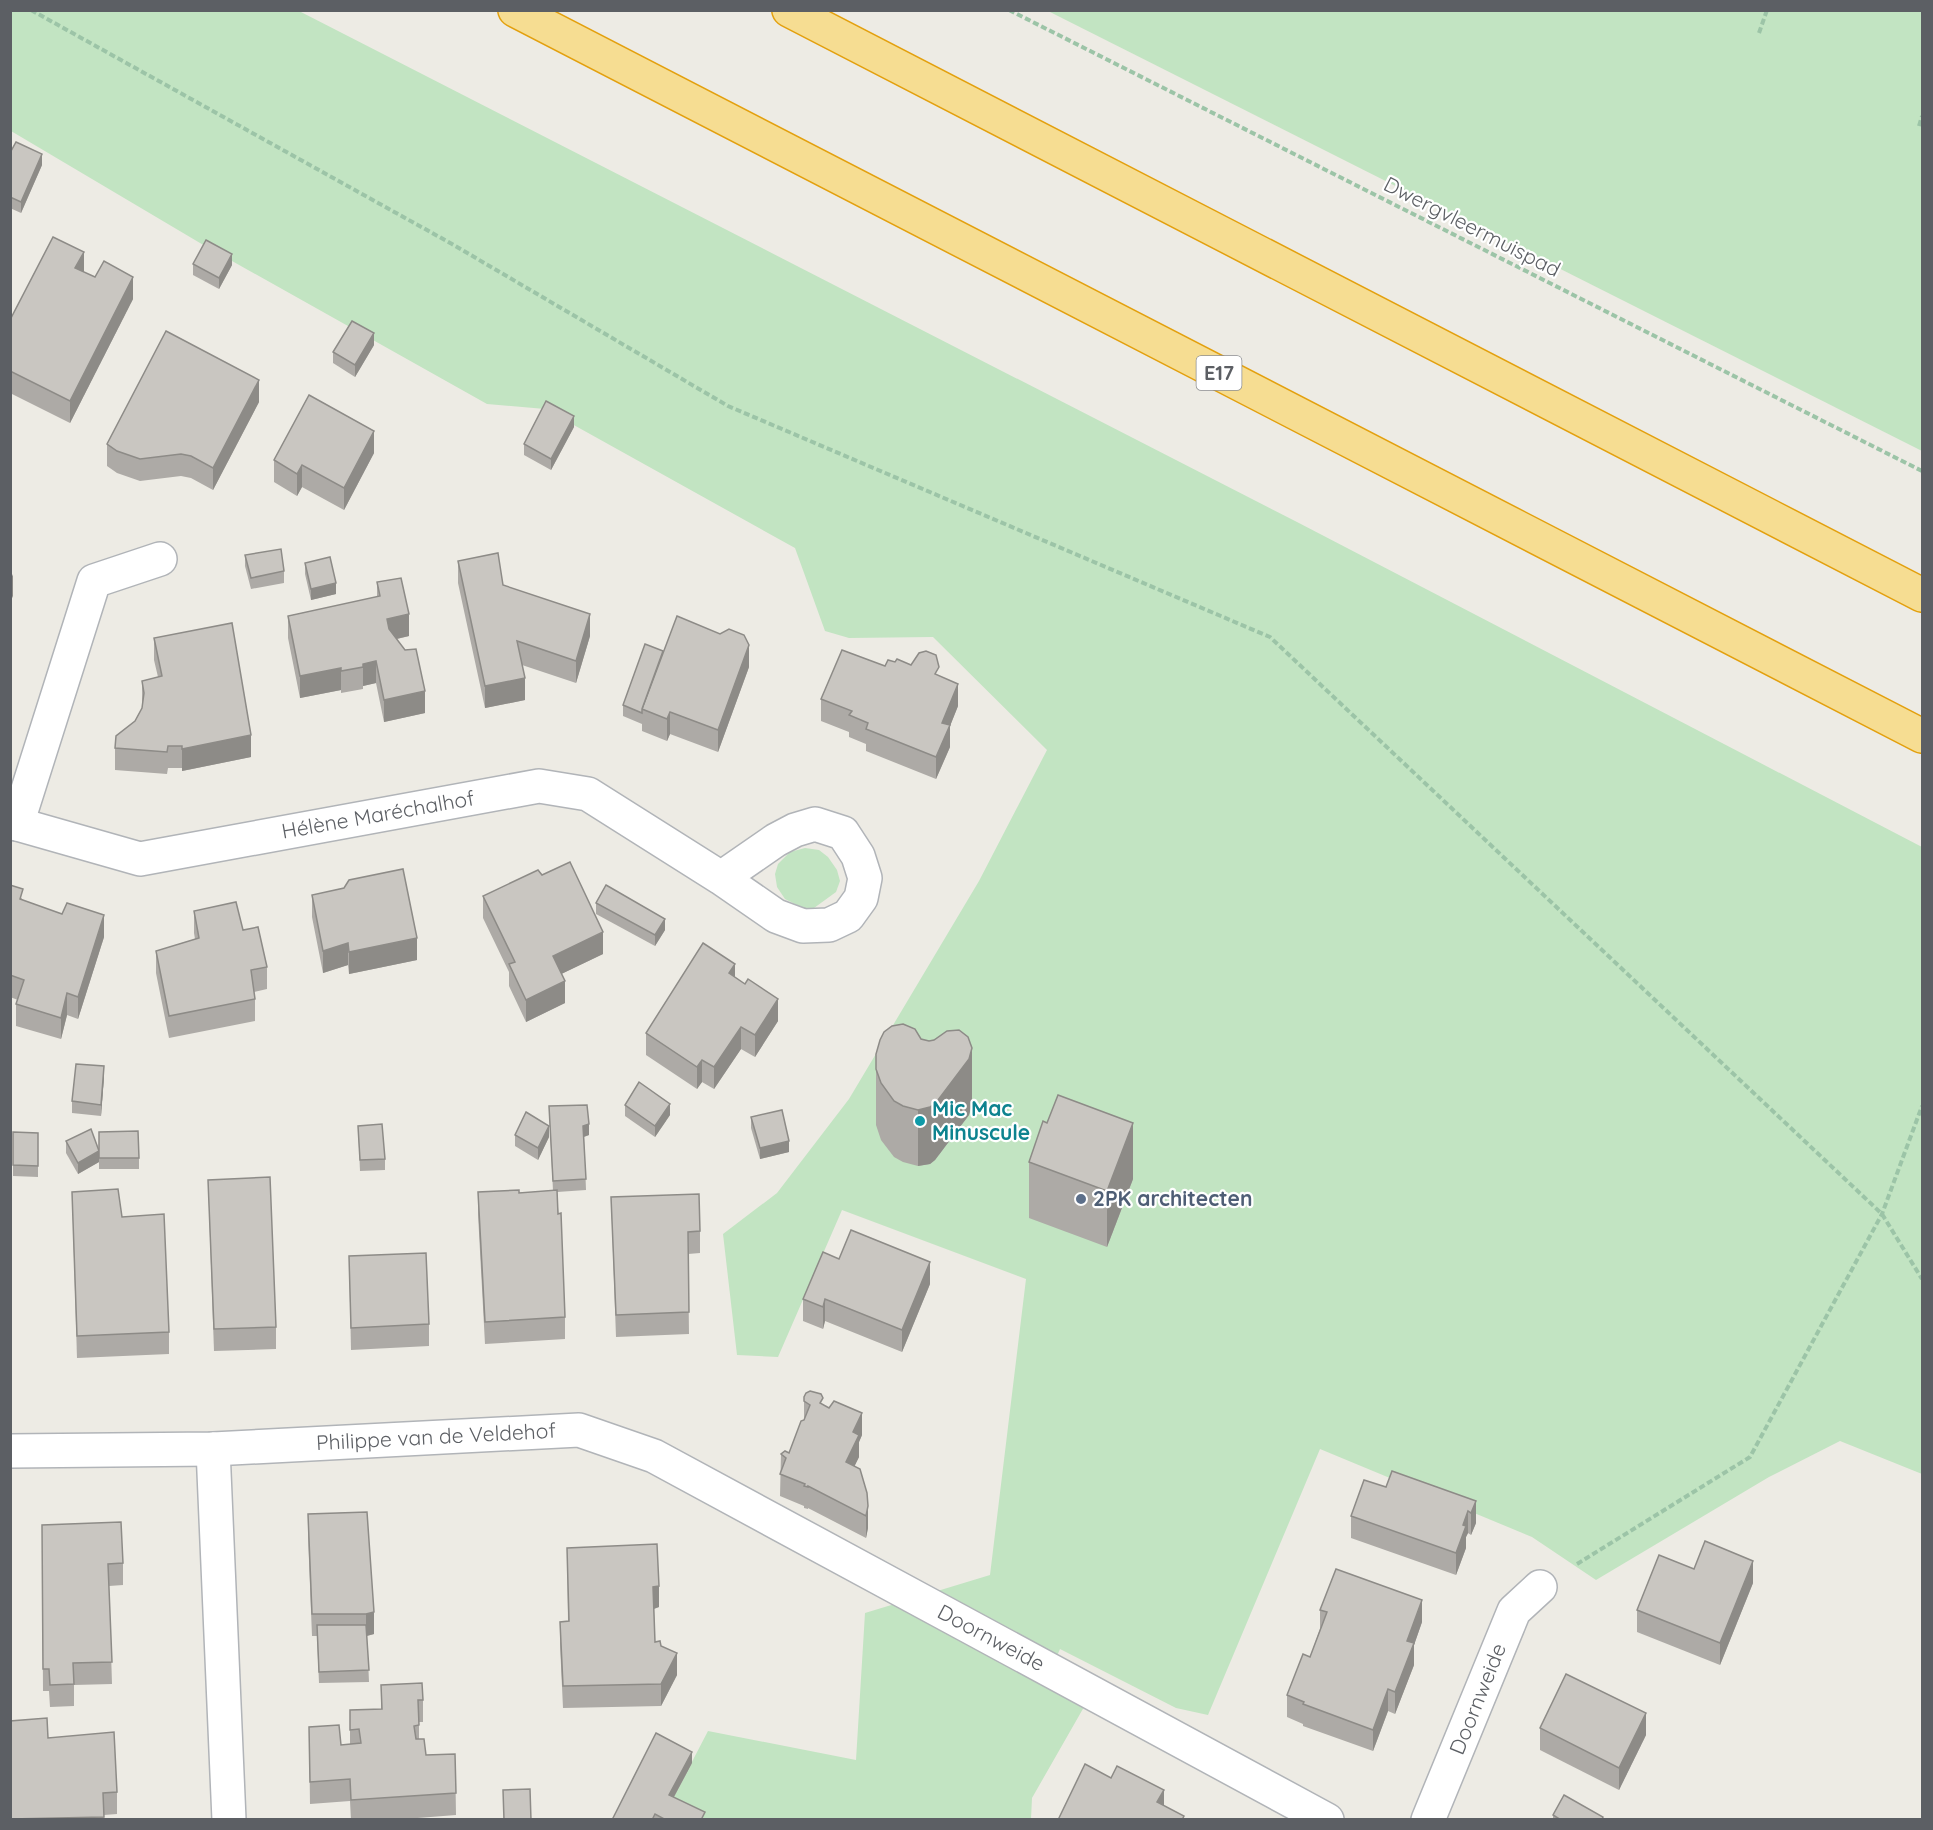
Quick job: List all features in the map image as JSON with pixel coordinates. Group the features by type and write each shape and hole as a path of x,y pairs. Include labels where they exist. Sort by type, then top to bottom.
{"highway":[{"name":"E17","path":"515,10 1923,736"},
{"path":"789,10 1923,595"}],"street":[{"name":"Hélène Maréchalhof","path":"160,559 94,581 14,823 140,860 539,786 588,794 721,878"},
{"name":"Philippe van de Veldehof","path":"10,1451 213,1449 579,1430 654,1456"},
{"path":"213,1449 229,1820"},
{"name":"Doornweide","path":"654,1456 1328,1820"},
{"name":"Doornweide","path":"1428,1820 1514,1611 1540,1587"}],"path":[{"path":"31,10 452,244 728,406 1270,637 1882,1214 1923,1279"},
{"name":"Dwergvleermuispad","path":"1009,10 1923,471"},
{"path":"1760,33 1767,10"},
{"path":"1919,126 1923,116"},
{"path":"1540,1587 1750,1457 1882,1214 1923,1106"}],"green space":[{"path":"11,11 299,11 1297,522 1922,847 1922,1474 1840,1441 1769,1477 1596,1580 1532,1537 1320,1449 1208,1715 1176,1708 1060,1649 1047,1679 1088,1700 1032,1798 1031,1819 697,1820 669,1806 708,1731 856,1760 865,1613 990,1575 1026,1279 842,1210 778,1357 737,1355 723,1234 777,1193 849,1099 979,881 1047,750 933,637 849,638 825,631 795,548 545,409 487,404 200,243 11,131"},
{"path":"1048,11 1922,11 1922,451"},
{"path":"805,848 819,850 828,857 837,870 840,881 836,892 814,908 805,909 785,899 777,887 775,874 778,864 790,852"}],"building":[{"path":"16,142 42,154 21,202 10,197 10,153"},
{"path":"53,237 84,252 75,268 95,277 104,261 133,277 70,401 10,371 10,320"},
{"path":"206,240 232,254 219,278 193,264"},
{"path":"352,321 374,333 355,365 333,352"},
{"path":"166,331 259,380 213,468 191,456 181,454 140,459 117,451 107,444"},
{"path":"309,395 374,431 344,488 302,465 297,474 274,460"},
{"path":"546,401 574,416 551,459 524,444"},
{"path":"281,549 284,571 251,578 245,555"},
{"path":"498,553 503,585 590,614 576,661 517,641 525,678 485,686 458,561"},
{"path":"330,557 336,583 311,589 305,563"},
{"path":"401,578 409,614 387,619 389,629 405,650 416,649 425,691 384,700 376,661 363,664 363,667 341,671 341,668 300,676 288,616 380,596 377,582"},
{"path":"677,616 720,634 729,629 744,635 749,645 718,730 670,712 667,719 642,709"},
{"path":"232,623 251,735 182,749 182,746 168,746 167,752 115,748 116,736 135,721 142,708 144,693 142,681 162,676 154,638"},
{"path":"645,644 663,651 642,713 623,705"},
{"path":"842,650 885,666 888,660 895,662 897,659 911,665 919,653 926,651 936,655 939,667 935,674 958,684 942,723 950,725 936,757 866,729 868,723 849,715 852,711 821,699"},
{"path":"570,862 603,932 553,956 565,981 526,1000 509,964 515,962 483,896 538,870 542,875"},
{"path":"403,869 417,938 349,952 348,943 323,951 312,895 344,888 349,880"},
{"path":"10,885 23,889 20,899 62,914 67,903 104,915 78,997 67,993 61,1018 16,1004 24,980 10,975"},
{"path":"606,885 665,919 655,935 596,903"},
{"path":"236,902 243,930 258,927 267,967 251,970 255,999 169,1016 156,951 199,938 194,911"},
{"path":"703,943 735,964 729,973 745,984 748,979 778,999 755,1035 741,1027 714,1067 702,1060 697,1067 646,1033"},
{"path":"903,1024 915,1029 921,1039 929,1041 947,1031 959,1030 968,1037 972,1048 969,1059 935,1104 918,1110 894,1101 881,1083 876,1069 876,1054 884,1032 892,1026"},
{"path":"76,1064 104,1066 101,1105 72,1101"},
{"path":"639,1082 670,1104 655,1126 625,1105"},
{"path":"1058,1095 1133,1123 1107,1191 1029,1162 1043,1121 1047,1123"},
{"path":"587,1105 589,1124 583,1126 586,1179 553,1181 549,1106"},
{"path":"782,1110 789,1141 760,1148 751,1117"},
{"path":"526,1112 549,1126 538,1148 515,1135"},
{"path":"382,1124 385,1159 360,1160 358,1126"},
{"path":"91,1129 99,1151 78,1163 66,1141"},
{"path":"138,1131 139,1158 99,1158 99,1132"},
{"path":"13,1132 38,1133 38,1166 13,1165"},
{"path":"270,1177 276,1327 214,1329 208,1180"},
{"path":"118,1189 122,1217 164,1214 169,1332 77,1336 72,1192"},
{"path":"519,1190 519,1193 557,1190 558,1214 561,1213 565,1317 485,1322 478,1192"},
{"path":"699,1194 700,1231 688,1232 689,1312 616,1315 611,1197"},
{"path":"851,1230 930,1262 902,1330 825,1299 823,1307 803,1299 823,1252 839,1259"},
{"path":"426,1253 429,1324 351,1328 349,1256"},
{"path":"810,1391 821,1394 823,1398 820,1403 829,1408 834,1401 862,1413 853,1432 859,1435 846,1462 860,1469 867,1493 866,1516 804,1486 805,1484 780,1474 786,1458 781,1454 785,1451 789,1453 801,1421 804,1420 810,1405 804,1401 804,1397"},
{"path":"1392,1471 1476,1501 1471,1513 1468,1511 1463,1525 1466,1526 1456,1553 1351,1516 1364,1480 1386,1487"},
{"path":"367,1512 374,1612 312,1614 308,1514"},
{"path":"121,1522 123,1563 108,1564 112,1662 73,1663 74,1684 50,1685 49,1669 43,1669 42,1525"},
{"path":"1705,1541 1753,1561 1720,1643 1637,1610 1659,1555 1694,1569"},
{"path":"657,1544 659,1586 653,1587 655,1642 660,1641 661,1646 677,1653 661,1684 563,1686 560,1622 569,1621 567,1548"},
{"path":"1336,1569 1422,1600 1407,1641 1414,1643 1395,1692 1388,1689 1373,1730 1303,1704 1304,1702 1287,1695 1303,1654 1310,1657 1327,1612 1320,1610"},
{"path":"317,1625 366,1625 369,1670 319,1672"},
{"path":"1566,1674 1646,1713 1619,1768 1540,1728"},
{"path":"422,1683 423,1700 418,1700 419,1725 414,1726 416,1739 424,1739 426,1755 455,1754 456,1793 351,1800 350,1779 310,1782 309,1727 339,1725 341,1745 361,1743 359,1729 350,1730 350,1710 382,1709 381,1685"},
{"path":"47,1718 48,1738 114,1732 117,1792 103,1793 104,1817 10,1819 10,1721"},
{"path":"656,1733 692,1752 669,1795 705,1812 701,1820 666,1820 655,1814 652,1820 612,1820"},
{"path":"1085,1764 1111,1778 1117,1766 1164,1790 1157,1802 1184,1816 1182,1820 1058,1820"},
{"path":"530,1789 531,1820 504,1820 503,1790"},
{"path":"1564,1795 1603,1817 1602,1820 1561,1820 1553,1815"}],"place":[{"name":"Mic Mac Minuscule","path":"920,1121"},
{"name":"2PK architecten","path":"1081,1199"}]}
